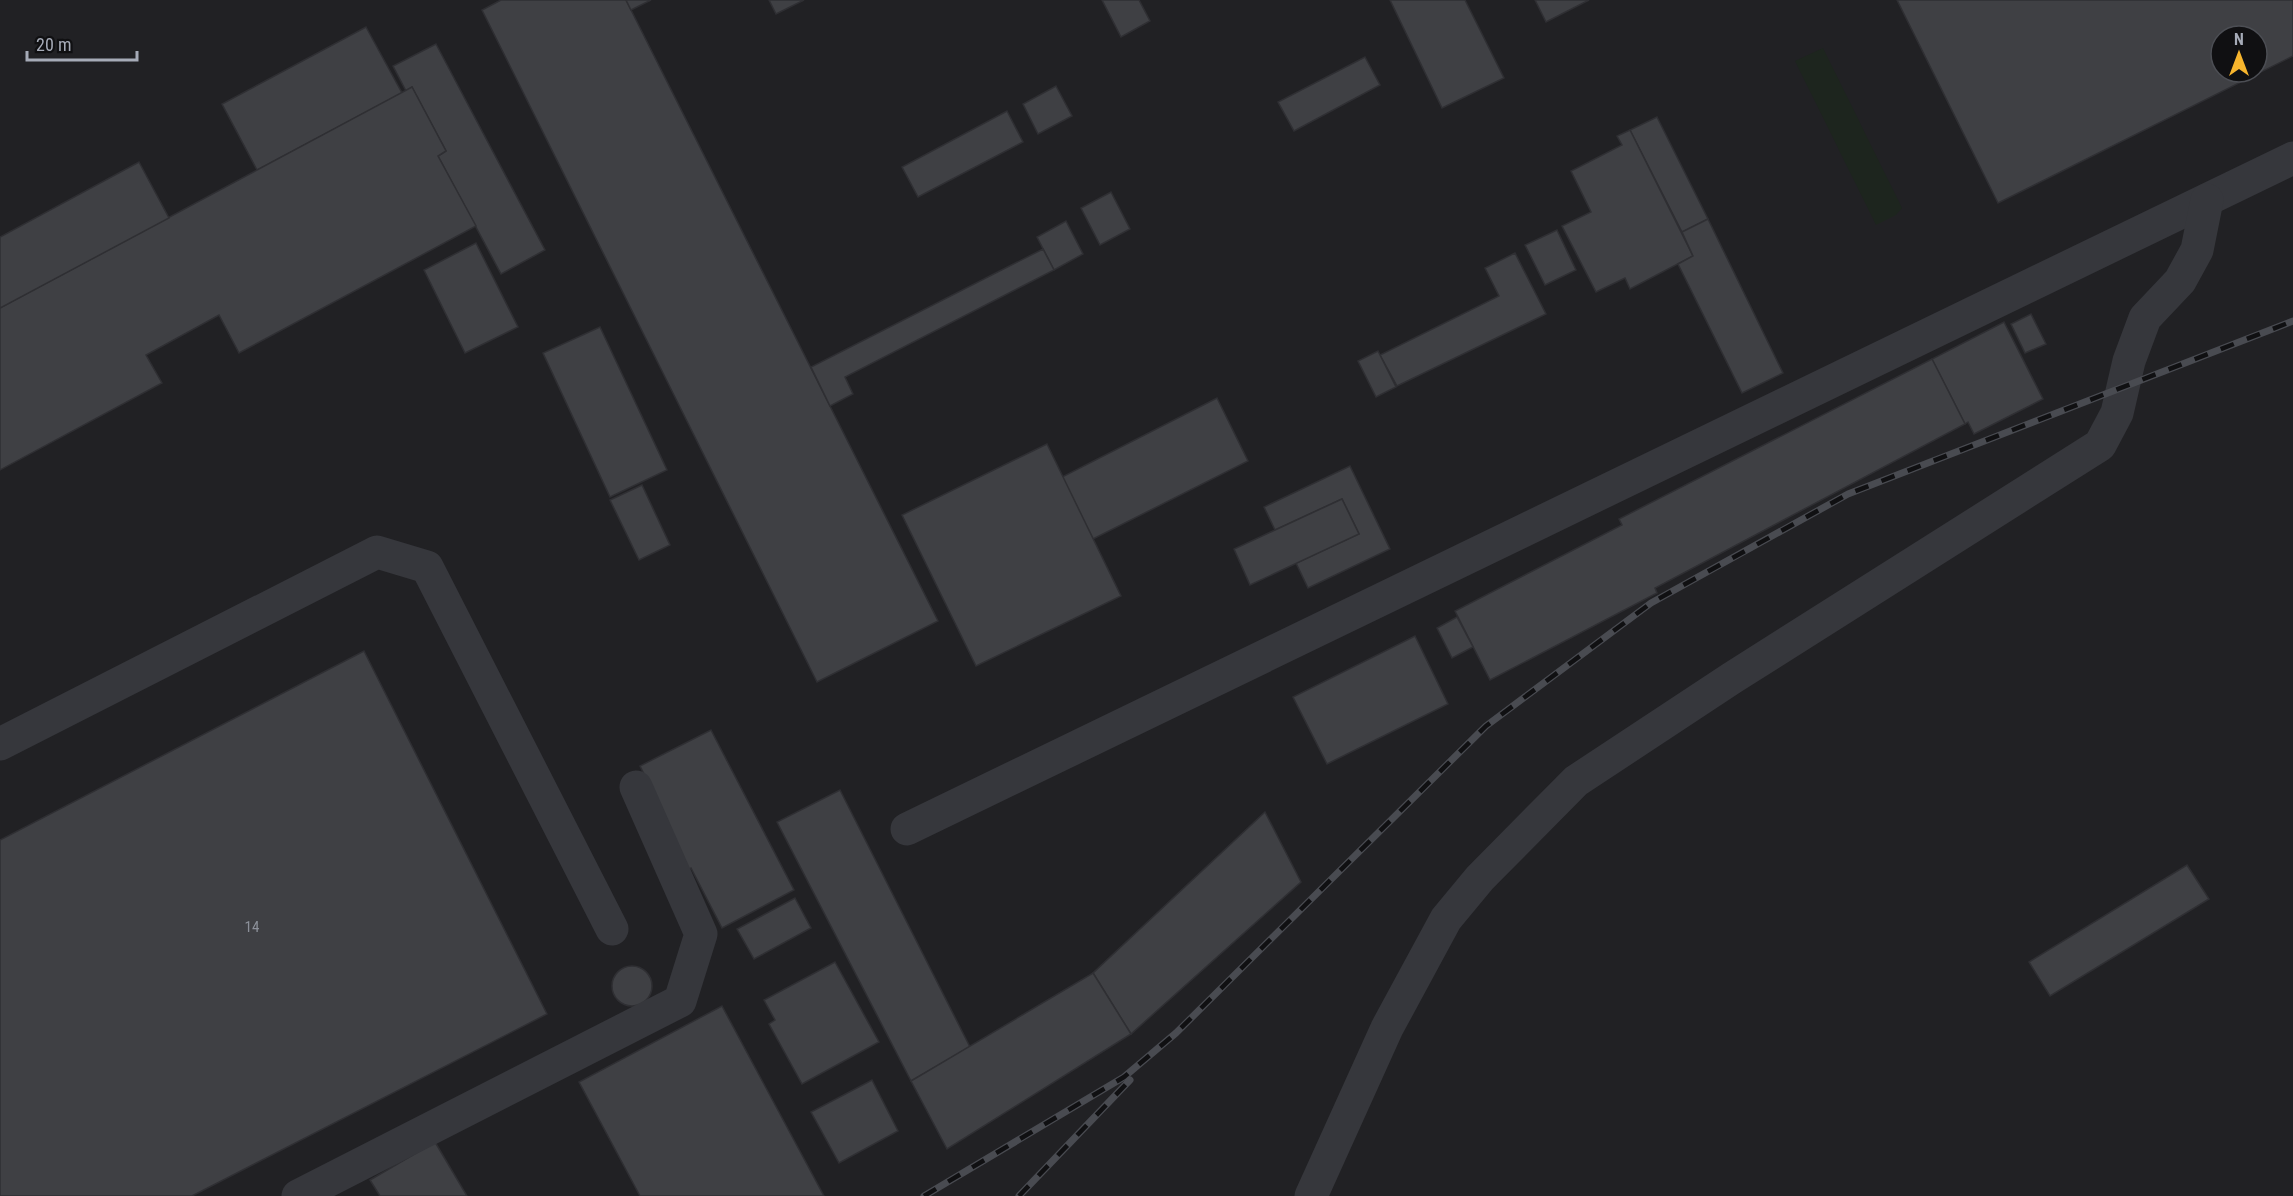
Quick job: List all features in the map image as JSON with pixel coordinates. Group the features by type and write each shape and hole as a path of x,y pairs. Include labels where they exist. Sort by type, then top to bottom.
{"lane":[{"path":"907,829 2293,158"},
{"path":"1311,1196 1387,1028 1446,919 1480,878 1576,781 1732,678 2100,446 2118,412 2128,361 2145,318 2180,281 2197,250 2207,200"},
{"path":"0,744 377,552 427,567 612,929"},
{"path":"298,1196 680,1001 701,934 636,787"}],"shaded area":[{"path":"0,0 2293,0 2293,1196 0,1196"},
{"path":"1823,48 1902,208 1896,215 1876,225 1795,61"}],"building":[{"path":"501,0 626,0 938,621 817,682 482,10"},
{"path":"626,0 651,0 631,10"},
{"path":"769,0 804,0 776,14"},
{"path":"1102,0 1139,0 1150,21 1121,37"},
{"path":"1390,0 1465,0 1504,78 1442,108"},
{"path":"1535,0 1589,0 1546,22"},
{"path":"1897,0 2293,0 2293,56 2269,68 2269,24 2209,24 2209,84 2237,84 1998,203"},
{"path":"366,27 402,93 257,170 222,104"},
{"path":"436,44 545,250 501,274 438,156 446,151 412,87 406,91 393,66"},
{"path":"1365,57 1380,85 1294,131 1278,102"},
{"path":"1056,86 1072,116 1038,134 1023,104"},
{"path":"412,87 446,151 438,156 476,226 239,353 219,315 146,355 162,383 0,470 0,308"},
{"path":"1007,111 1023,142 918,197 902,167"},
{"path":"1657,117 1708,219 1682,232 1630,130"},
{"path":"1630,130 1693,256 1630,289 1625,278 1596,292 1562,226 1591,212 1571,171 1622,145 1617,136"},
{"path":"139,162 169,218 0,308 0,237"},
{"path":"1111,192 1130,229 1100,245 1081,208"},
{"path":"1708,219 1783,373 1742,393 1678,264 1693,256 1682,232"},
{"path":"1066,221 1083,254 1054,270 1037,237"},
{"path":"1557,230 1576,270 1545,285 1525,245"},
{"path":"476,243 518,327 465,353 424,270"},
{"path":"1043,249 1054,270 845,377 853,394 830,406 811,367"},
{"path":"1515,253 1546,314 1397,386 1380,355 1499,296 1485,268"},
{"path":"2031,314 2046,344 2025,353 2011,324"},
{"path":"2004,322 2043,399 1974,434 1968,422 1965,424 1932,359"},
{"path":"600,327 667,470 610,497 543,353"},
{"path":"1378,351 1396,387 1376,397 1358,361"},
{"path":"1932,359 1965,424 1655,588 1657,593 1490,680 1455,611 1622,525 1619,519"},
{"path":"1217,398 1248,461 1093,539 1062,477"},
{"path":"1047,444 1121,596 976,666 902,515"},
{"path":"1350,466 1390,549 1308,588 1296,563 1359,534 1342,499 1275,530 1264,507"},
{"path":"642,485 670,545 639,560 610,500"},
{"path":"1342,499 1359,534 1250,585 1234,549"},
{"path":"1457,617 1473,647 1452,658 1437,628"},
{"path":"1415,636 1448,704 1327,764 1293,697"},
{"path":"364,651 547,1014 192,1196 0,1196 0,840"},
{"path":"711,730 794,890 722,928 691,868 683,873 669,824 640,766"},
{"path":"840,790 970,1047 911,1081 777,822"},
{"path":"1265,812 1301,882 1131,1034 1093,973"},
{"path":"2187,865 2209,899 2050,996 2029,962"},
{"path":"795,898 811,928 754,959 737,929"},
{"path":"835,962 879,1042 802,1084 769,1024 775,1020 764,1000"},
{"path":"632,966 646,972 652,986 646,1000 632,1006 618,1000 612,986 618,972"},
{"path":"1093,973 1131,1034 947,1149 911,1081"},
{"path":"722,1006 824,1196 640,1196 579,1082"},
{"path":"872,1080 898,1131 839,1163 811,1112"},
{"path":"435,1142 467,1196 380,1196 370,1180"}],"railway":[{"path":"924,1196 1124,1077 1176,1033 1486,726 1651,603 1848,494 2293,321"},
{"path":"1019,1196 1130,1080"}]}
